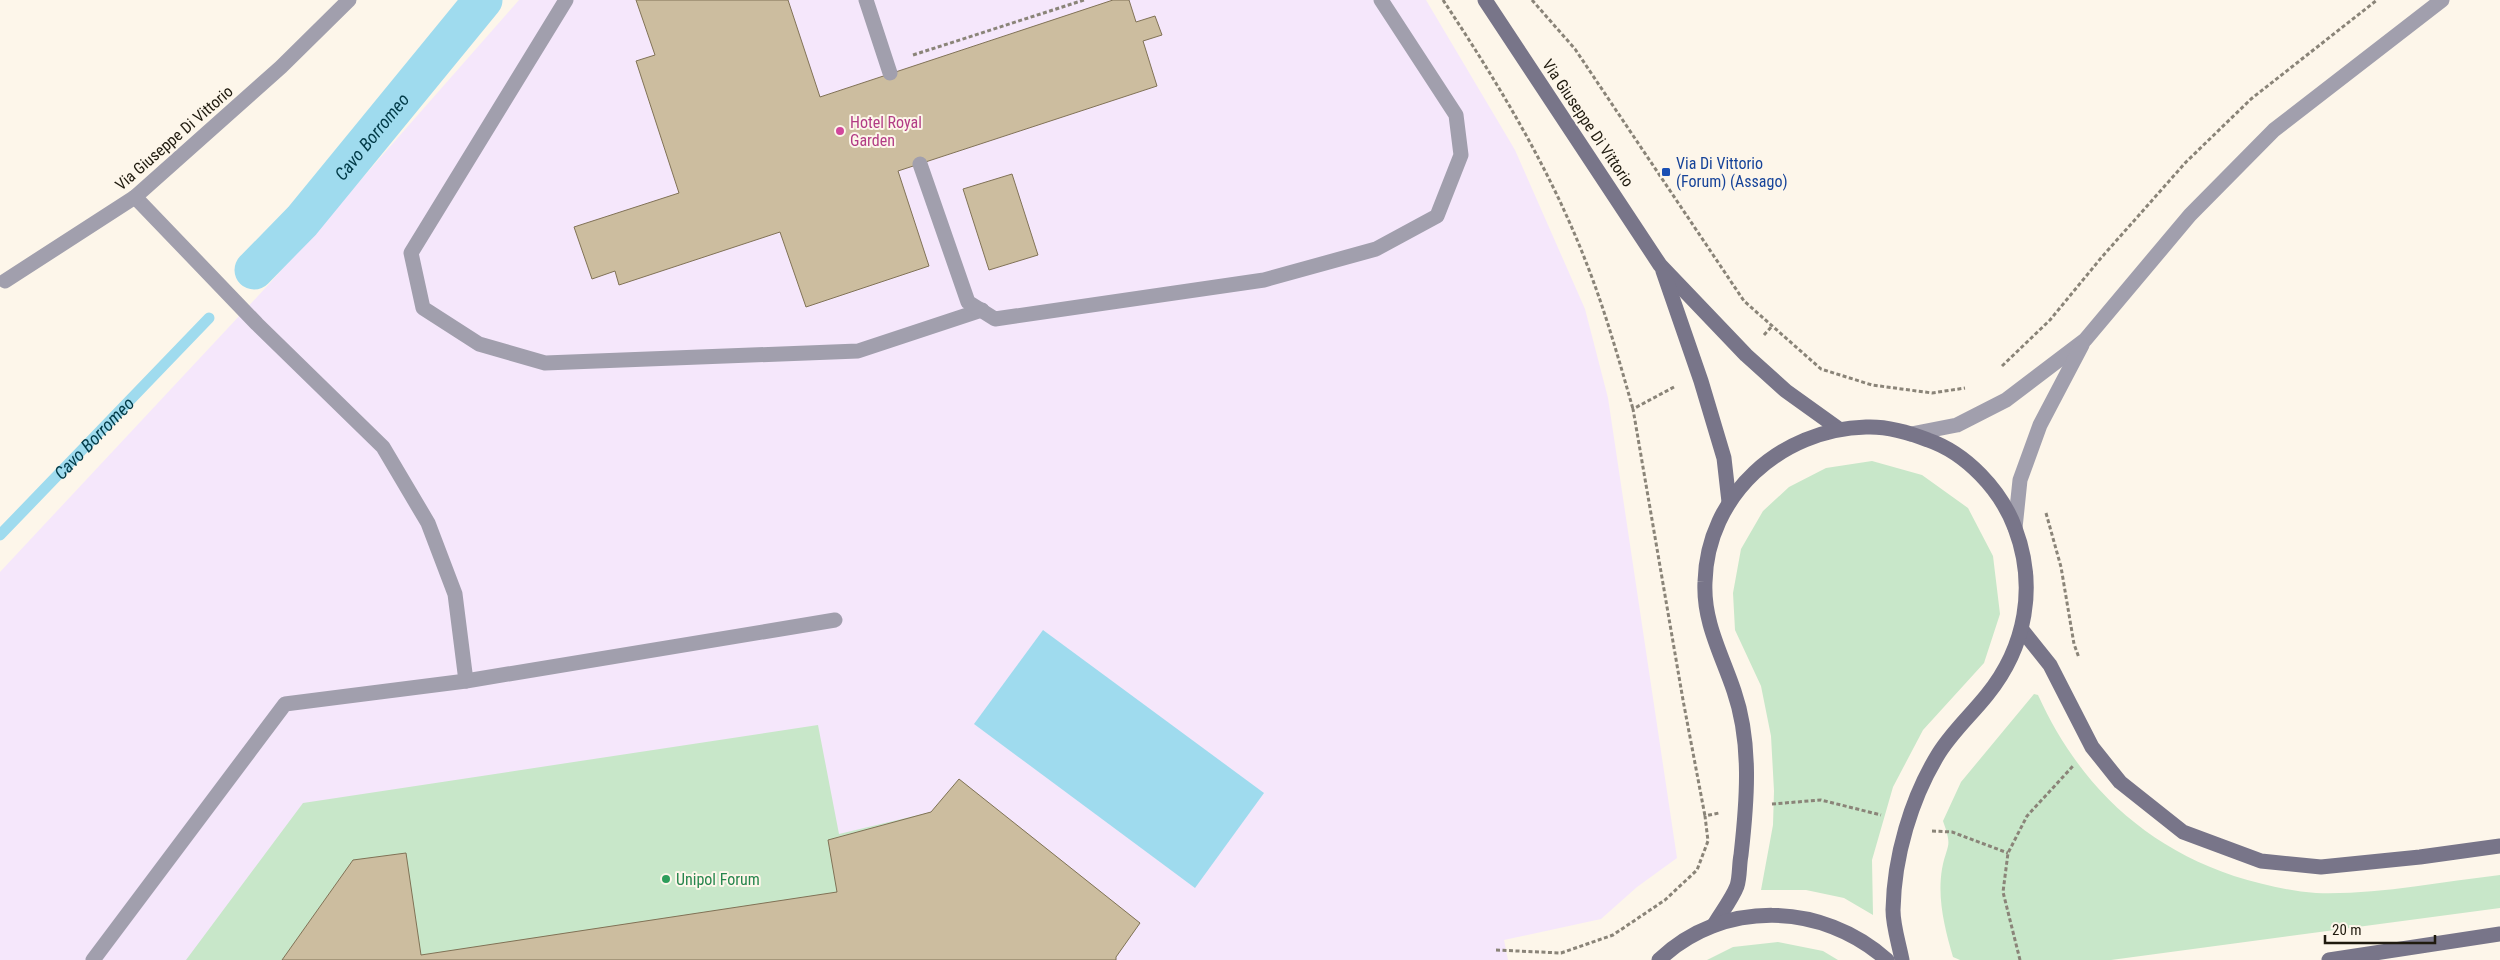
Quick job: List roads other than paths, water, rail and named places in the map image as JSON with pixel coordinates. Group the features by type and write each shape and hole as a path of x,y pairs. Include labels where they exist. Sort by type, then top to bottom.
{"main road":[{"name":"Via Giuseppe Di Vittorio","path":"1485,0 1660,265 1746,355 1786,391 1839,429"},
{"name":"Via Giuseppe Di Vittorio","path":"1660,265 1701,381 1724,458 1729,502"},
{"path":"1714,925 1737,887 1747,806 1743,720 1734,690 1720,657 1706,604 1705,582 1708,552 1717,526 1729,502 1746,480 1780,451 1810,436 1839,429 1869,427 1911,434 1934,442 1956,455 1977,471 1994,491 2015,528 2026,568 2026,610 2016,648 2003,674 1985,698 1953,731 1936,756 1918,795 1900,850 1893,913 1902,960"},
{"path":"2022,630 2050,665 2092,747 2120,782 2183,832 2261,861 2321,867 2420,857 2500,846"},
{"path":"1659,960 1680,942 1714,925 1739,917 1768,914 1801,917 1835,926 1863,941 1887,960"},
{"path":"2329,960 2500,934"}],"street":[{"name":"Via Giuseppe Di Vittorio","path":"2,282 135,197 281,66 349,0"},
{"path":"566,0 410,253 424,308 480,344 545,363 858,351 982,310"},
{"path":"866,0 888,68"},
{"path":"920,164 968,302 995,319 1264,280 1376,250 1437,216 1461,155 1456,115 1381,0"},
{"path":"2015,528 2020,480 2040,424 2085,340 2190,215 2274,130 2442,0"},
{"path":"135,197 257,324 383,447 428,523 455,594 466,681"},
{"path":"1911,434 1957,425 2006,400 2085,340"},
{"path":"93,960 286,704 466,681 835,620"}],"water":[{"path":"1043,630 1264,793 1195,888 974,724"}],"waterway":[{"name":"Cavo Borromeo","path":"254,270 302,221 483,0"},
{"name":"Cavo Borromeo","path":"0,535 209,318"}],"place":[{"name":"Hotel Royal Garden","path":"840,131"},
{"name":"Via Di Vittorio (Forum) (Assago)","path":"1666,172"},
{"name":"Unipol Forum","path":"666,879"}]}
